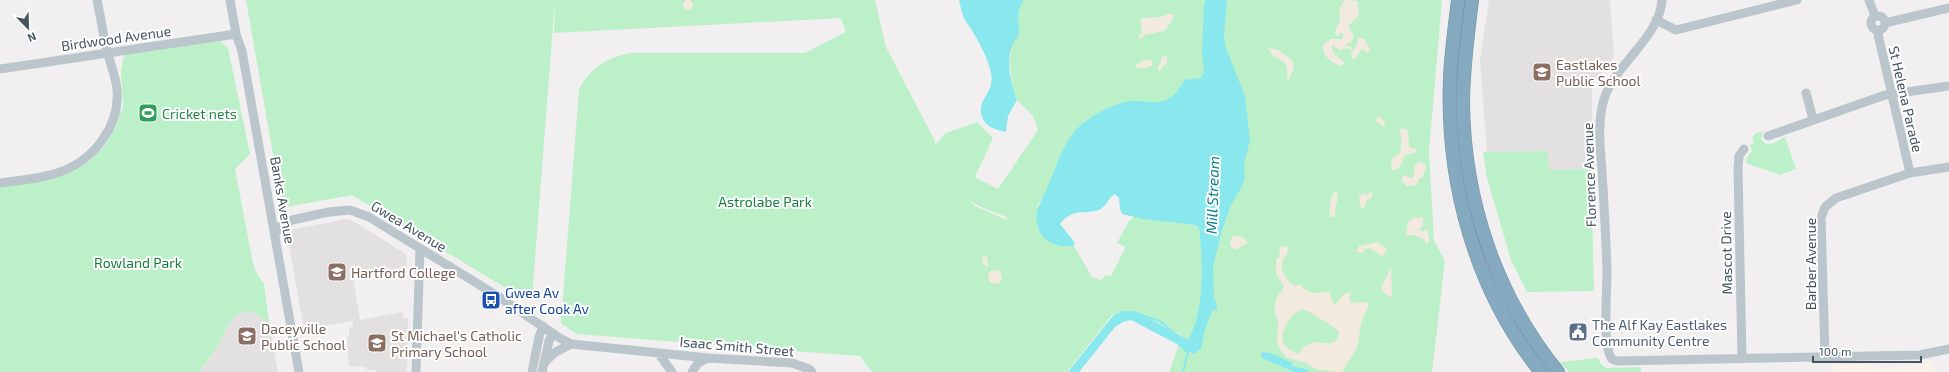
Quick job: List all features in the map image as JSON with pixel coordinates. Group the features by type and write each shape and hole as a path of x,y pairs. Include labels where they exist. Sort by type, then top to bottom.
{"highway":[{"path":"1458,0 1450,78 1452,147 1456,183 1465,219 1488,284 1524,350 1541,372"},
{"path":"1472,0 1467,40 1463,102 1465,148 1472,191 1485,241 1498,275 1528,330 1558,372"}],"street":[{"path":"0,183 60,172 80,162 98,146 111,126 117,102 116,82 108,53 97,0"},
{"name":"Banks Avenue","path":"230,0 236,34 242,51 299,372"},
{"name":"Florence Avenue","path":"1662,0 1660,12 1644,40 1612,82 1605,97 1602,113 1601,157 1608,352 1612,359 1618,361 1742,358"},
{"path":"1656,20 1676,30 1798,0"},
{"path":"1869,0 1875,16"},
{"path":"1875,16 1870,24 1872,28 1877,30 1881,29 1885,23 1949,8"},
{"path":"1875,16 1882,17 1885,23"},
{"name":"St Helena Parade","path":"1877,30 1910,173"},
{"name":"Birdwood Avenue","path":"0,69 236,34"},
{"name":"Banks Avenue","path":"236,34 236,50 295,372"},
{"path":"1768,136 1813,119 1891,94 1949,86"},
{"path":"1806,93 1813,119"},
{"name":"Mascot Drive","path":"1742,358 1738,168 1739,156 1744,149"},
{"name":"Barber Avenue","path":"1825,356 1821,218 1823,212 1836,198 1910,173 1949,167"},
{"name":"Gwea Avenue","path":"275,235 284,223 301,217 340,210 354,211 369,217 571,344"},
{"path":"416,372 420,249"},
{"path":"532,372 539,337 543,326"},
{"path":"543,367 549,341 553,333"},
{"path":"543,367 554,353 571,344"},
{"name":"Isaac Smith Street","path":"571,344 708,358 792,363 809,369 812,372"},
{"path":"1742,358 1920,354 1949,349"},
{"path":"658,353 672,372"},
{"path":"692,372 698,363 708,358"}],"shaded area":[{"name":"Eastlakes Public School","path":"1489,0 1610,0 1614,57 1592,86 1591,169 1549,170 1548,151 1487,152 1480,59"},
{"name":"Hartford College","path":"347,219 353,221 406,254 407,267 353,277 360,320 403,312 403,318 408,318 407,372 376,372 376,370 367,370 366,367 349,366 347,337 349,336 349,328 353,327 353,321 304,329 287,234 290,230"},
{"name":"Daceyville Public School","path":"248,312 261,315 269,324 278,372 199,372 211,357 232,319 240,313"},
{"path":"1931,363 1933,372 1834,372 1832,365 1861,364 1879,368 1908,367"}],"green space":[{"path":"246,0 555,0 532,297 524,299 352,195 286,207 281,200"},
{"name":"Astrolabe Park","path":"555,0 875,0 886,47 935,141 935,145 946,133 977,122 993,138 975,177 998,189 1038,130 1033,116 1017,100 1012,86 1010,59 1012,46 1019,33 1017,11 1020,6 1017,0 1442,0 1429,151 1434,241 1445,261 1432,372 1169,372 1182,336 1136,311 1122,311 1112,315 1067,372 872,372 860,356 576,334 561,323 579,90 588,76 607,61 615,57 631,53 805,53 846,32 841,18 554,33","holes":["1066,145 1224,171 1200,234 1199,228 1187,223 1135,216 1129,221 1117,243 1126,247 1111,276 1106,275 1101,280 1092,277 1074,246 1069,247 1037,206 1045,195","969,200 981,207 1006,217 1007,220 975,206"]},
{"name":"Rowland Park","path":"220,41 228,48 250,154 235,169 253,264 257,274 264,284 270,329 264,319 255,313 244,312 239,314 229,324 217,348 199,372 0,372 0,186 66,175 89,162 106,144 116,127 123,106 121,70 124,55"},
{"path":"1763,131 1761,139 1766,144 1771,144 1785,137 1796,169 1780,175 1746,163 1747,157 1752,151 1750,145 1754,143 1752,138 1756,133"},
{"path":"1548,151 1549,170 1591,169 1594,291 1527,292 1511,260 1487,178 1483,152"},
{"path":"1598,358 1600,363 1606,368 1641,367 1641,372 1569,372 1560,362"}],"sand":[{"path":"686,0 690,0 692,1 692,9 686,10 683,7 683,3"},
{"path":"1345,0 1357,1 1359,13 1348,26 1354,36 1352,41 1345,45 1351,47 1352,50 1347,48 1340,50 1333,45 1331,46 1335,55 1344,62 1343,65 1340,66 1333,63 1328,58 1324,52 1323,45 1331,39 1343,39 1343,34 1340,33 1337,36 1335,32 1340,20 1339,9"},
{"path":"1167,14 1173,14 1174,17 1165,31 1144,35 1139,39 1139,35 1142,33 1140,20 1161,17"},
{"path":"1358,38 1362,38 1366,41 1370,51 1367,53 1362,48 1353,60 1351,54 1357,44"},
{"path":"1268,48 1278,50 1292,60 1294,67 1289,80 1287,79 1286,64 1282,60 1274,57"},
{"path":"1163,56 1167,56 1167,62 1159,71 1158,68"},
{"path":"1146,59 1153,61 1152,66 1136,68 1136,65"},
{"path":"1379,116 1385,123 1384,127 1376,121 1377,117"},
{"path":"1402,128 1408,130 1409,147 1416,149 1417,151 1413,154 1405,155 1399,168 1393,171 1391,168 1392,158 1400,153 1402,140 1399,131"},
{"path":"1420,162 1424,163 1426,167 1423,177 1419,179 1416,185 1407,186 1402,181 1402,177 1406,175 1413,178 1415,165"},
{"path":"1336,191 1337,200 1335,217 1333,217 1330,216 1330,206 1332,196"},
{"path":"1372,192 1371,199 1367,200 1365,206 1361,209 1359,195 1364,193 1367,196 1368,193"},
{"path":"1415,217 1423,217 1423,226 1419,229 1423,232 1426,229 1429,235 1427,244 1423,239 1414,235 1406,235 1408,222"},
{"path":"1232,236 1243,237 1248,243 1234,250 1230,244"},
{"path":"1378,242 1386,248 1387,251 1382,256 1370,248 1364,249 1363,253 1356,252 1359,246"},
{"path":"1279,247 1287,247 1288,251 1282,263 1282,270 1285,277 1294,285 1297,286 1302,284 1302,288 1312,293 1331,292 1330,295 1334,304 1336,304 1343,295 1349,292 1351,294 1349,298 1351,303 1366,302 1369,304 1361,323 1357,348 1342,372 1318,370 1306,363 1286,357 1277,344 1278,319 1275,312 1275,303 1284,288 1276,274 1276,259 1280,256","holes":["1302,309 1337,329 1339,332 1337,340 1332,343 1309,344 1298,354 1285,346 1283,334 1284,329 1290,319 1298,311"]},
{"path":"982,256 987,257 988,267 983,264"},
{"path":"1391,267 1392,297 1386,295 1381,288"},
{"path":"995,270 1000,272 1002,277 1000,282 995,284 990,282 988,277 990,272"}],"water":[{"path":"959,0 1024,0 1018,12 1019,34 1012,46 1009,59 1011,81 1017,100 1008,116 1006,132 990,127 982,117 981,107 991,85 991,73 981,47 964,18"},
{"path":"1207,0 1227,0 1224,36 1226,48 1245,96 1250,140 1244,165 1245,179 1231,205 1222,230 1213,266 1214,298 1217,303 1217,310 1213,310 1206,326 1201,349 1194,354 1189,351 1186,352 1177,344 1131,320 1123,322 1115,327 1079,372 1068,372 1114,315 1122,311 1136,311 1188,340 1194,328 1200,301 1202,270 1199,228 1195,225 1143,219 1122,214 1119,198 1115,194 1099,210 1074,213 1060,224 1075,243 1074,246 1051,243 1041,234 1036,220 1040,204 1066,145 1070,137 1082,124 1092,117 1120,103 1131,101 1156,102 1168,99 1173,96 1185,80 1201,78 1204,72 1202,54 1204,3"},
{"path":"1263,352 1273,354 1292,363 1292,366 1305,369 1310,372 1294,372 1262,358 1261,354"}],"waterway":[{"name":"Mill Stream","path":"1138,314 1160,321 1174,333"},
{"path":"1183,372 1189,348"}],"place":[{"name":"Eastlakes Public School","path":"1542,72"},
{"name":"Cricket nets","path":"148,113"},
{"name":"Hartford College","path":"337,272"},
{"name":"Gwea Av after Cook Av","path":"491,300"},
{"name":"The Alf Kay Eastlakes Community Centre","path":"1578,332"},
{"name":"Daceyville Public School","path":"247,336"},
{"name":"St Michael's Catholic Primary School","path":"377,343"}]}
